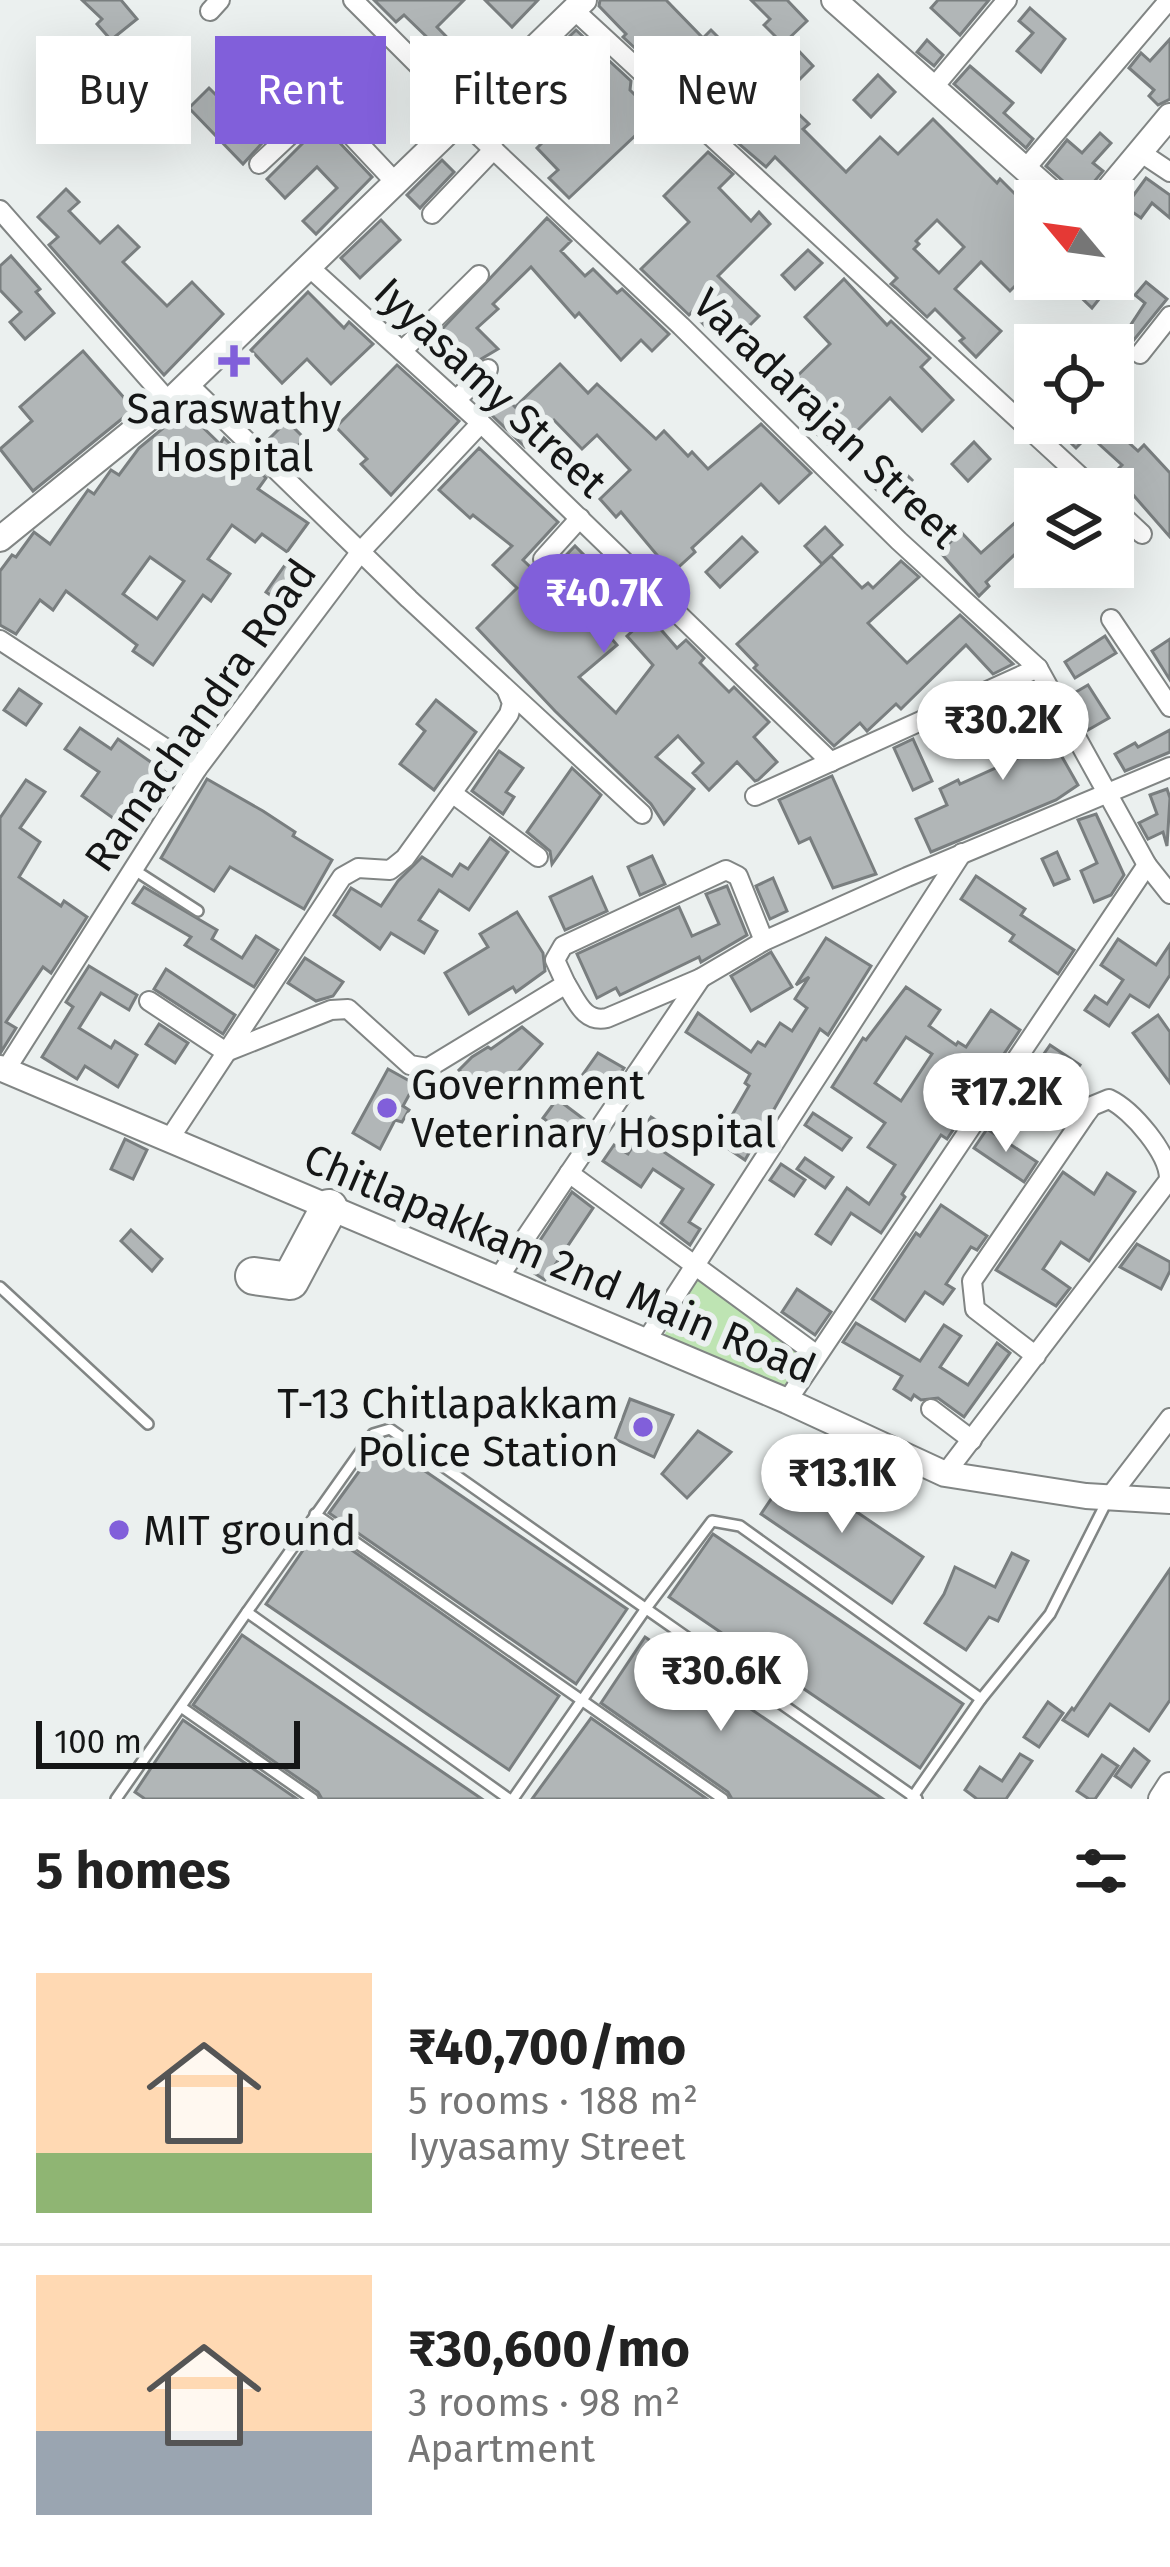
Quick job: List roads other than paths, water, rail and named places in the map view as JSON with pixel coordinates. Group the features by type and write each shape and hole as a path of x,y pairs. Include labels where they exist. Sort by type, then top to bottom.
{"highway":[{"path":"254,1276 290,1281 329,1208"}],"street":[{"name":"Varadarajan Street","path":"353,0 410,60"},
{"path":"933,88 1007,0"},
{"path":"1025,168 1169,0"},
{"path":"838,1 1038,180"},
{"path":"547,36 579,5 1072,468"},
{"path":"1117,180 1170,116"},
{"path":"259,164 280,144"},
{"path":"359,144 396,183"},
{"path":"0,539 170,403 437,144"},
{"name":"Varadarajan Street","path":"489,144 899,541 1038,668 1162,879"},
{"path":"432,214 494,149"},
{"path":"1140,152 1170,172"},
{"path":"0,210 170,403"},
{"path":"0,243 15,229"},
{"name":"Iyyasamy Street","path":"308,266 482,423 831,762"},
{"path":"403,351 479,275"},
{"path":"1140,354 1170,316"},
{"path":"457,400 488,369"},
{"path":"188,384 642,814"},
{"name":"Ramachandra Road","path":"2,1069 197,769 362,550 482,423"},
{"path":"543,559 580,518"},
{"path":"1134,527 1142,534"},
{"path":"599,612 637,574"},
{"path":"1111,619 1170,707"},
{"path":"0,640 197,769"},
{"path":"755,796 1038,668"},
{"path":"168,1141 342,877 351,870 379,872 398,866 509,714 512,703 507,691"},
{"path":"764,941 732,869 563,946 556,961 586,1015 598,1020 701,977 764,941 962,853 1170,766"},
{"path":"452,793 538,857"},
{"path":"646,1342 962,853"},
{"path":"787,1401 1162,879"},
{"path":"499,1277 701,977"},
{"path":"226,1052 331,1010 348,1009 410,1064 428,1068 566,984"},
{"path":"149,1001 226,1052"},
{"name":"Chitlapakkam 2nd Main Road","path":"2,1069 499,1277 945,1474 1108,1499 1170,1501"},
{"path":"945,1474 972,1440 1036,1356 1169,1181 1165,1160 1118,1103 1108,1099 1093,1106 972,1281 975,1309 1036,1356"},
{"path":"569,1173 818,1355"},
{"path":"931,1409 972,1440"},
{"path":"1108,1499 1170,1418"},
{"path":"1161,1799 1170,1785"}],"lane":[{"path":"134,868 199,911"},
{"path":"0,1287 148,1424"},
{"path":"120,1798 373,1434 390,1429 914,1798 981,1699 1050,1614 1108,1499"},
{"path":"315,1514 723,1799"},
{"path":"248,1612 511,1799 712,1521 731,1521 981,1699"},
{"path":"181,1707 313,1799"}],"place":[{"name":"Saraswathy Hospital","path":"234,361"},
{"name":"Government Veterinary Hospital","path":"387,1108"},
{"name":"T-13 Chitlapakkam Police Station","path":"643,1427"},
{"name":"MIT ground","path":"119,1530"}]}
